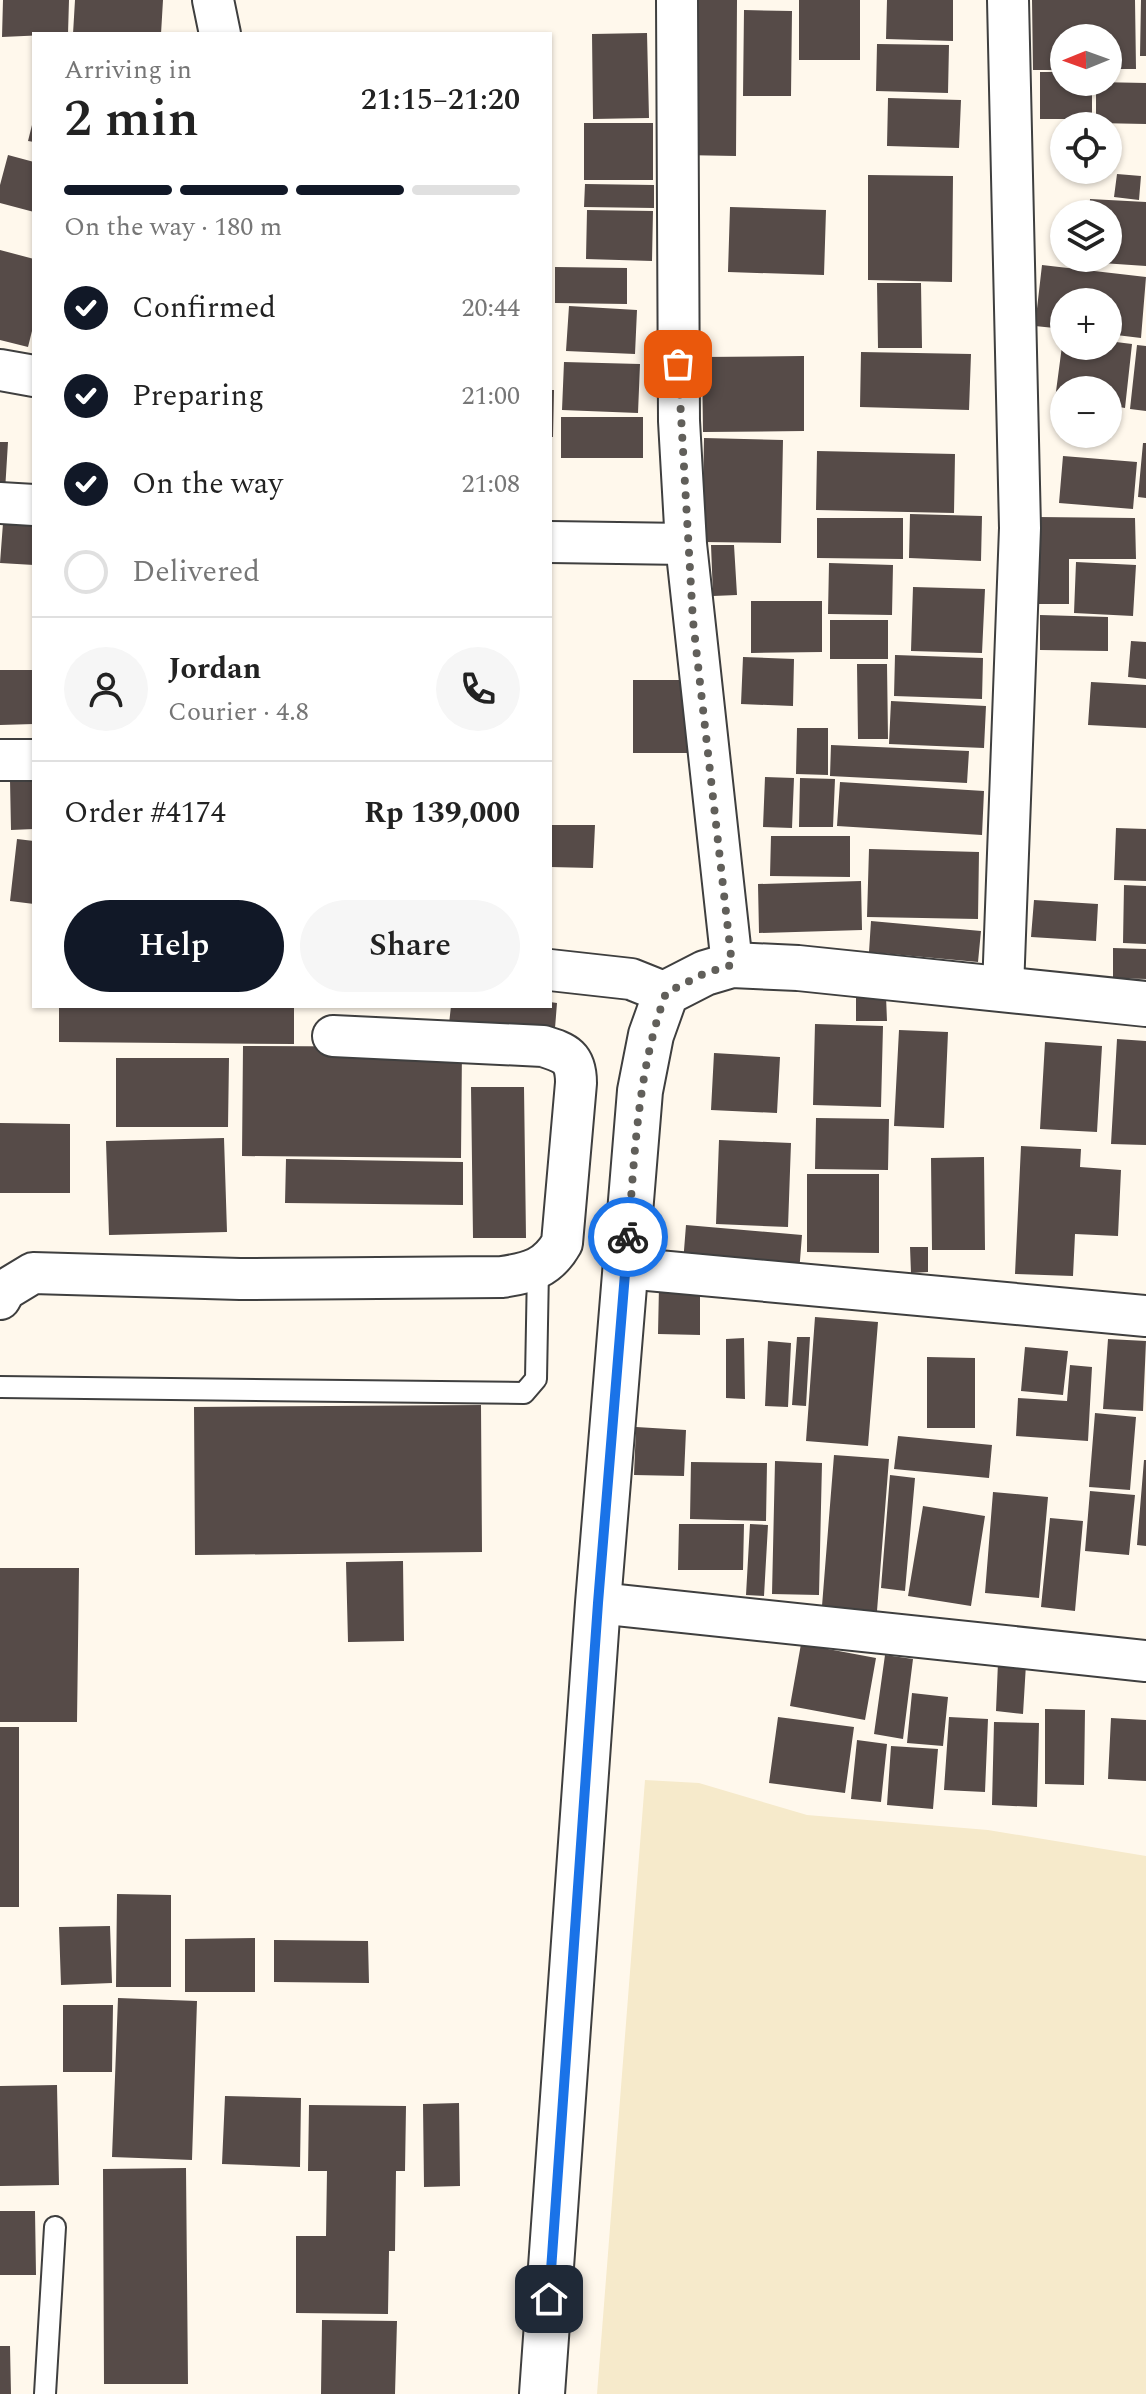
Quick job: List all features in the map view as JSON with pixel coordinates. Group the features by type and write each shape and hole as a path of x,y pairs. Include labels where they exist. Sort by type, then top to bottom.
{"street":[{"path":"677,0 679,421 686,544 732,965"},
{"path":"1003,989 1020,528 1008,0"},
{"path":"0,370 32,376"},
{"path":"0,503 32,505"},
{"path":"552,542 686,544"},
{"path":"0,760 32,760"},
{"path":"542,2394 598,1603 640,1091 651,1035 666,993 705,973 732,965 798,968 1146,1004"},
{"path":"552,970 631,979 666,993"},
{"path":"0,1299 5,1290 33,1273 240,1279 487,1277 538,1269 553,1260 562,1243 576,1083 576,1065 567,1054 543,1046 333,1036"},
{"path":"626,1268 1146,1316"},
{"path":"598,1603 1146,1661"}],"lane":[{"path":"0,1387 524,1393 536,1379 538,1269"},
{"path":"45,2394 55,2227"}],"shaded area":[{"path":"645,1780 699,1783 807,1815 988,1830 1146,1856 1146,2394 597,2394"}],"building":[{"path":"3,0 69,0 68,32 32,32 32,36 2,37"},
{"path":"75,0 163,0 161,32 73,32"},
{"path":"682,0 737,0 736,156 681,155"},
{"path":"799,0 860,0 860,60 799,60"},
{"path":"887,0 953,0 953,41 886,39"},
{"path":"1032,0 1135,0 1136,69 1122,69 1122,24 1050,24 1050,70 1033,70"},
{"path":"1141,0 1146,0 1146,56 1140,56"},
{"path":"744,10 792,11 791,96 743,96"},
{"path":"647,33 649,118 593,119 592,34"},
{"path":"877,44 949,45 948,93 876,91"},
{"path":"1040,72 1050,72 1050,96 1092,96 1092,112 1050,112 1050,119 1040,119"},
{"path":"1122,83 1146,83 1146,124 1122,124 1122,112 1096,112 1096,96 1122,96"},
{"path":"888,98 961,100 959,148 887,146"},
{"path":"584,123 653,123 653,180 584,180"},
{"path":"8,155 32,161 32,211 0,203 0,185"},
{"path":"1122,174 1141,176 1139,200 1114,197 1116,184 1122,184"},
{"path":"868,175 953,176 952,282 868,280"},
{"path":"585,184 654,185 654,208 584,207"},
{"path":"1122,201 1146,202 1146,266 1122,264"},
{"path":"730,207 826,210 824,275 728,272"},
{"path":"587,210 653,211 652,261 586,259"},
{"path":"0,250 32,258 32,331 28,347 0,340"},
{"path":"1042,265 1050,266 1050,272 1103,272 1146,277 1141,338 1122,336 1122,288 1050,288 1050,328 1035,326"},
{"path":"555,267 627,268 627,304 555,303"},
{"path":"877,283 921,283 922,348 878,348"},
{"path":"569,306 637,310 635,354 566,351"},
{"path":"1122,343 1132,344 1125,408 1122,407 1122,376 1058,376 1060,360 1122,360"},
{"path":"1137,345 1146,346 1146,411 1130,409"},
{"path":"861,352 971,354 969,410 860,407"},
{"path":"804,356 804,431 703,432 702,357"},
{"path":"564,362 640,364 638,413 562,410"},
{"path":"552,390 554,390 553,437"},
{"path":"561,417 643,417 643,458 561,458"},
{"path":"704,438 783,440 781,543 702,542"},
{"path":"0,442 8,442 5,491 0,491"},
{"path":"1143,443 1146,443 1146,498 1138,497"},
{"path":"817,451 955,454 954,513 816,510"},
{"path":"1063,456 1137,462 1133,509 1059,503"},
{"path":"4,510 32,512 32,565 0,563"},
{"path":"910,514 982,516 981,561 909,558"},
{"path":"1037,517 1135,518 1136,559 1069,559 1069,604 1037,604"},
{"path":"817,518 903,518 903,559 817,558"},
{"path":"711,545 734,545 737,595 713,596"},
{"path":"1076,562 1136,565 1133,616 1074,613"},
{"path":"829,563 893,565 892,615 828,614"},
{"path":"913,587 985,589 982,653 911,651"},
{"path":"751,601 822,601 822,652 751,653"},
{"path":"1040,615 1108,617 1108,651 1040,650"},
{"path":"830,620 888,620 888,659 830,659"},
{"path":"1131,641 1146,642 1146,679 1128,677"},
{"path":"895,655 983,658 982,699 894,696"},
{"path":"743,657 794,659 793,706 741,704"},
{"path":"857,664 887,664 888,739 858,739"},
{"path":"0,670 32,670 32,724 0,725"},
{"path":"633,680 693,680 693,753 633,753"},
{"path":"1091,682 1146,685 1146,728 1088,725"},
{"path":"891,701 986,706 984,748 889,744"},
{"path":"797,728 828,728 828,775 796,774"},
{"path":"831,745 969,751 967,783 830,776"},
{"path":"765,777 794,778 792,828 763,827"},
{"path":"800,778 835,779 833,827 799,827"},
{"path":"32,779 32,829 11,830 10,780"},
{"path":"840,782 984,791 982,835 837,826"},
{"path":"552,825 595,825 593,868 552,867"},
{"path":"1116,828 1146,829 1146,881 1114,880"},
{"path":"771,836 850,836 850,877 770,876"},
{"path":"17,839 32,841 32,904 10,901"},
{"path":"869,849 979,852 978,919 867,917"},
{"path":"861,881 862,930 759,933 758,884"},
{"path":"1124,885 1146,886 1146,944 1123,943"},
{"path":"1034,900 1098,904 1096,941 1031,937"},
{"path":"871,921 981,931 978,962 869,952"},
{"path":"1113,948 1146,949 1146,979 1113,978"},
{"path":"856,996 886,996 887,1021 856,1021"},
{"path":"552,1002 557,1003 554,1041 448,1033 451,1008 552,1008"},
{"path":"59,1008 294,1008 294,1044 59,1042"},
{"path":"815,1024 883,1026 881,1107 813,1105"},
{"path":"899,1030 948,1032 944,1128 894,1126"},
{"path":"1117,1039 1146,1041 1146,1145 1111,1144"},
{"path":"1045,1042 1102,1046 1097,1132 1040,1129"},
{"path":"243,1046 462,1047 461,1158 242,1156"},
{"path":"714,1053 780,1057 777,1113 711,1110"},
{"path":"116,1058 229,1058 228,1127 116,1127"},
{"path":"471,1087 524,1087 526,1238 473,1238"},
{"path":"816,1118 889,1119 888,1170 815,1169"},
{"path":"0,1123 70,1124 70,1193 0,1193"},
{"path":"224,1138 227,1232 109,1235 106,1141"},
{"path":"719,1140 791,1143 788,1227 716,1224"},
{"path":"1021,1146 1081,1149 1080,1167 1121,1170 1118,1236 1075,1234 1073,1276 1015,1274"},
{"path":"984,1157 985,1250 932,1250 931,1158"},
{"path":"286,1159 463,1162 463,1205 285,1203"},
{"path":"807,1174 879,1174 879,1253 807,1252"},
{"path":"686,1225 802,1235 799,1273 683,1263"},
{"path":"910,1247 928,1247 928,1272 911,1273"},
{"path":"659,1286 700,1287 700,1335 658,1334"},
{"path":"815,1317 878,1322 868,1446 806,1441"},
{"path":"797,1337 810,1337 806,1406 792,1405"},
{"path":"744,1338 745,1399 726,1398 726,1339"},
{"path":"1108,1339 1146,1341 1143,1411 1103,1409"},
{"path":"768,1341 791,1343 788,1407 765,1406"},
{"path":"1025,1347 1068,1351 1063,1395 1021,1391"},
{"path":"927,1357 975,1358 975,1428 927,1428"},
{"path":"1070,1365 1092,1367 1088,1441 1016,1436 1018,1398 1067,1401"},
{"path":"481,1405 482,1552 195,1555 194,1407"},
{"path":"1095,1413 1136,1417 1130,1490 1089,1487"},
{"path":"636,1427 686,1430 684,1476 634,1475"},
{"path":"898,1436 992,1445 989,1478 894,1469"},
{"path":"834,1455 889,1459 877,1611 822,1606"},
{"path":"1146,1460 1146,1546 1137,1545"},
{"path":"775,1461 822,1463 819,1595 772,1594"},
{"path":"691,1462 767,1463 766,1521 690,1519"},
{"path":"890,1475 915,1478 905,1591 881,1588"},
{"path":"1090,1491 1135,1495 1129,1555 1085,1551"},
{"path":"993,1492 1048,1497 1039,1598 985,1593"},
{"path":"923,1506 985,1516 971,1606 908,1596"},
{"path":"1050,1518 1083,1521 1075,1611 1041,1607"},
{"path":"679,1524 744,1524 743,1570 678,1570"},
{"path":"750,1524 768,1525 764,1596 746,1595"},
{"path":"403,1561 404,1641 348,1642 346,1562"},
{"path":"0,1568 79,1568 77,1722 0,1722"},
{"path":"801,1644 876,1658 865,1720 790,1706"},
{"path":"885,1655 913,1659 903,1739 874,1734"},
{"path":"998,1662 1026,1664 1023,1714 996,1711"},
{"path":"912,1693 948,1697 943,1746 907,1743"},
{"path":"1045,1709 1085,1710 1084,1785 1045,1784"},
{"path":"778,1717 854,1727 845,1793 769,1783"},
{"path":"949,1717 988,1719 985,1792 944,1790"},
{"path":"1111,1718 1146,1720 1146,1781 1108,1779"},
{"path":"994,1722 1039,1723 1037,1807 992,1805"},
{"path":"0,1727 19,1727 19,1907 0,1907"},
{"path":"857,1740 887,1744 881,1802 851,1799"},
{"path":"891,1746 938,1749 933,1809 887,1805"},
{"path":"117,1894 171,1895 171,1987 116,1987"},
{"path":"110,1926 112,1983 61,1985 59,1927"},
{"path":"255,1938 255,1992 185,1992 185,1939"},
{"path":"274,1940 368,1941 369,1983 274,1982"},
{"path":"118,1998 197,2001 192,2160 112,2157"},
{"path":"63,2005 113,2005 112,2072 63,2072"},
{"path":"57,2085 59,2185 0,2186 0,2086"},
{"path":"225,2096 301,2098 300,2167 222,2164"},
{"path":"459,2103 460,2186 424,2187 423,2104"},
{"path":"309,2105 406,2106 405,2171 396,2171 395,2251 389,2251 388,2314 296,2313 296,2236 326,2236 327,2171 308,2171"},
{"path":"186,2168 188,2384 104,2384 103,2169"},
{"path":"0,2211 35,2211 36,2275 0,2275"},
{"path":"322,2320 397,2321 395,2394 321,2394"},
{"path":"0,2346 10,2346 11,2394 0,2394"}],"way so far":[{"path":"628,1237 640,1091 651,1035 666,993 705,973 732,965 686,544 678,364"}],"route":[{"path":"549,2299 598,1603 628,1237"}]}
